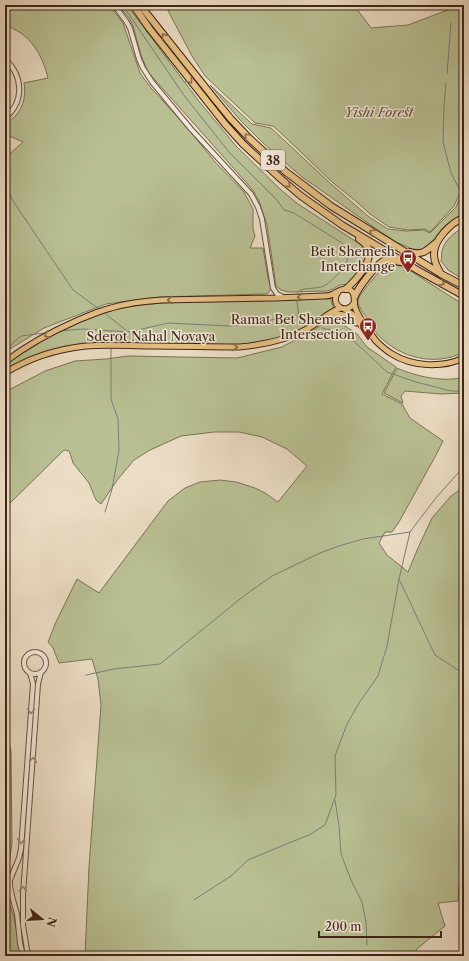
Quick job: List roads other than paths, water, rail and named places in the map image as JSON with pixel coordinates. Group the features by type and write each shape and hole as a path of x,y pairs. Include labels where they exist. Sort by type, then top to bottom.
{"highway":[{"name":"38","path":"133,5 153,34 208,104 243,144 281,179 325,214 342,225 464,296"},
{"name":"38","path":"140,5 213,97 249,138 286,172 330,206 441,274 464,286"},
{"path":"441,274 434,255 435,247 447,229 460,219 464,218"},
{"path":"342,225 364,243 368,247 370,253 364,268 353,283 346,289"},
{"path":"399,248 419,254 427,250 438,241"},
{"path":"354,299 359,288 377,265 386,260 400,262 420,271"}],"main road":[{"path":"368,334 352,314 338,306 335,301 335,296 338,291 346,289 352,292 355,308 376,342"},
{"name":"Sderot Nahal Novaya","path":"5,362 45,336 80,319 110,308 155,300 328,296 338,291"},
{"path":"343,309 351,307 354,299"},
{"name":"Sderot Nahal Novaya","path":"5,373 16,366 49,354 87,346 119,345 239,347 266,344 306,330 333,311 343,309"},
{"path":"322,319 336,314 345,315 353,320 376,342 392,354 402,359 428,364 442,364 464,358"}],"street":[{"path":"114,5 130,28 139,59 152,82 191,128 251,194 262,219 273,288 276,294 284,298"},
{"path":"5,59 15,71 19,84 19,95 16,104 5,118"},
{"path":"265,298 270,295 273,288"},
{"path":"23,956 10,880 21,849 33,684 30,673 25,667 25,660 29,654 36,652 42,655 46,661 38,684 23,894 23,925 28,956"},
{"path":"30,673 37,674 41,672"}],"waterway":[{"path":"122,5 183,94 229,152 277,200 284,210 294,213 342,243 348,257 346,265 340,272 324,286 302,290 297,293"},
{"path":"447,74 451,23"},
{"path":"446,83 443,142 451,173 464,198"},
{"path":"5,183 13,201 73,290 99,309"},
{"path":"297,301 299,318"},
{"path":"103,312 127,331"},
{"path":"60,331 83,329 129,332 168,323 230,326 252,324 295,315 306,324"},
{"path":"322,328 345,333 387,372 416,382 451,391 464,391"},
{"path":"111,332 111,343"},
{"path":"5,350 21,336 45,333"},
{"path":"105,512 112,489 119,450 118,419 111,399 111,348"},
{"path":"194,900 231,876 248,860 309,835 325,825 336,795 335,756 347,724 359,703 378,676 387,646 399,579 410,532 435,499 464,468"},
{"path":"86,675 114,669 160,664 245,595 272,576 320,553 339,546 363,539 410,532"},
{"path":"399,579 435,655 464,674"},
{"path":"335,800 341,854 351,880 362,902 366,922 367,945"}],"place":[{"name":"Beit Shemesh Interchange","path":"408,273"},
{"name":"Ramat Bet Shemesh Intersection","path":"368,341"}],"park label":[{"name":"Yishi Forest","path":"379,112"}]}
